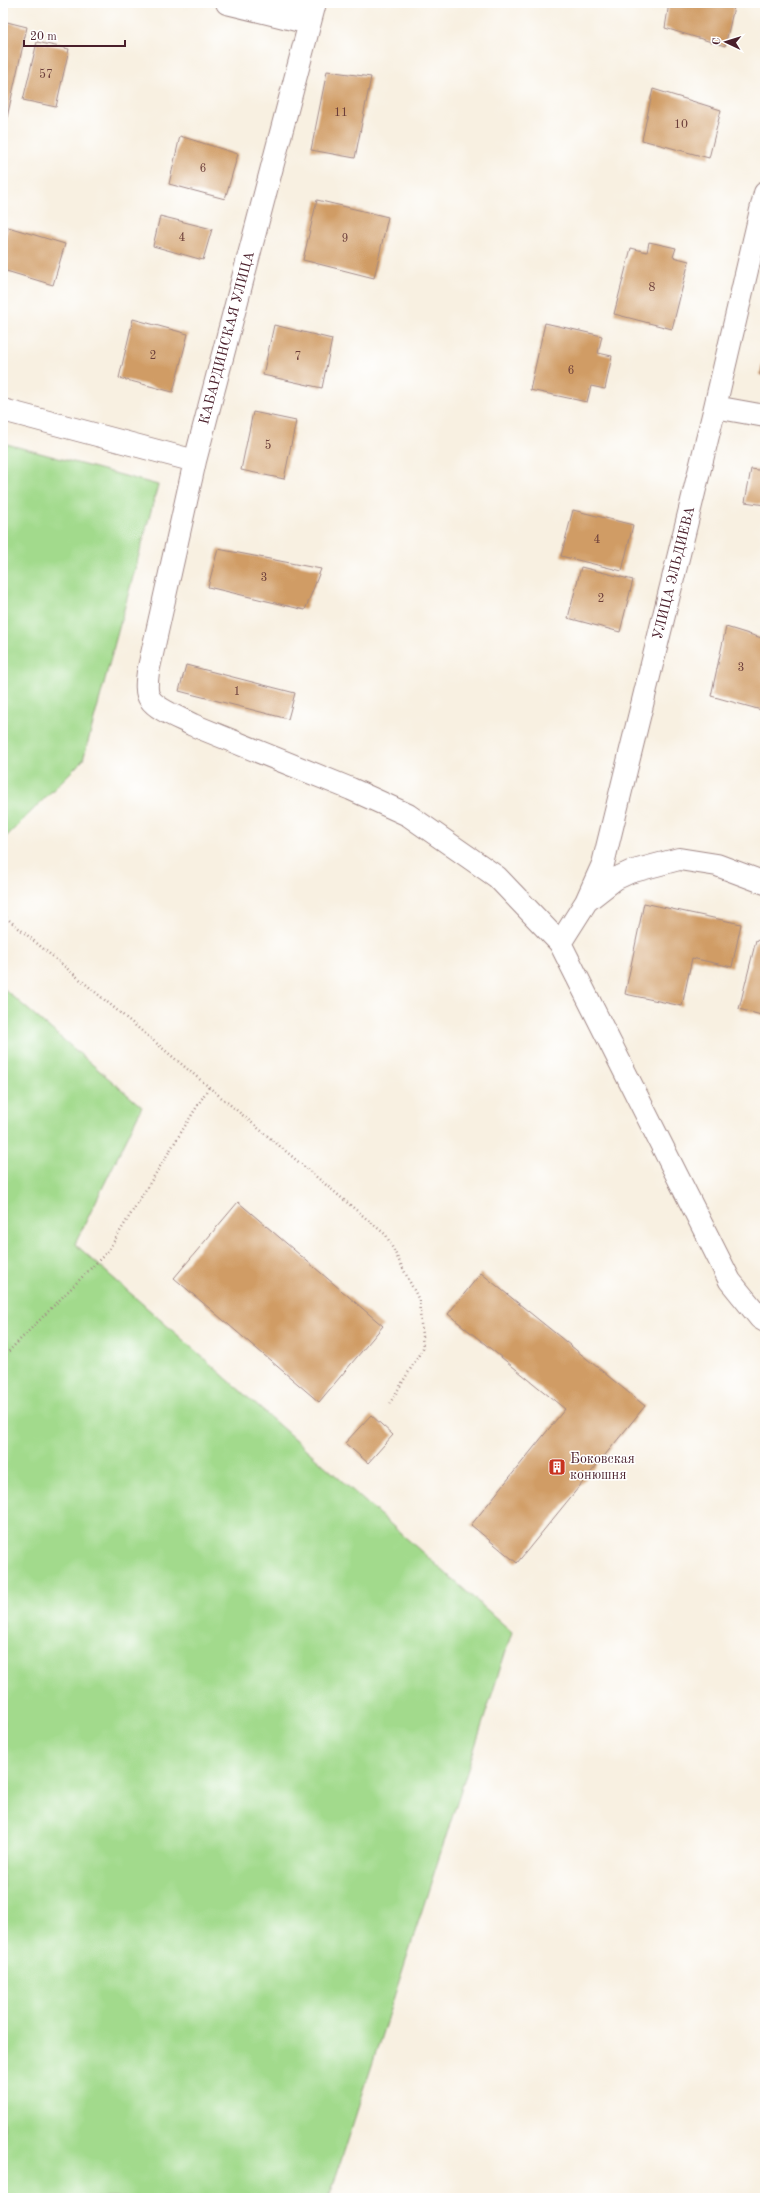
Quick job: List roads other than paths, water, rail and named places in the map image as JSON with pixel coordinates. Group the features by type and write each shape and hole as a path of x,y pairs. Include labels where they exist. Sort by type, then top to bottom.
{"street":[{"path":"226,3 312,13"},
{"name":"КАБАРДИНСКАЯ УЛИЦА","path":"312,13 195,461 148,672 147,686 150,699 170,713 193,725 351,788 408,815 497,877 560,944"},
{"name":"УЛИЦА ЭЛЬДИЕВА","path":"560,944 586,902 603,864 715,407 765,193"},
{"path":"715,407 765,416"},
{"path":"3,410 195,461"},
{"path":"586,902 615,879 630,872 679,859 717,865 765,883"},
{"path":"560,944 730,1281 760,1318 765,1321"}],"place":[{"name":"Боковская конюшня","path":"557,1467"}]}
